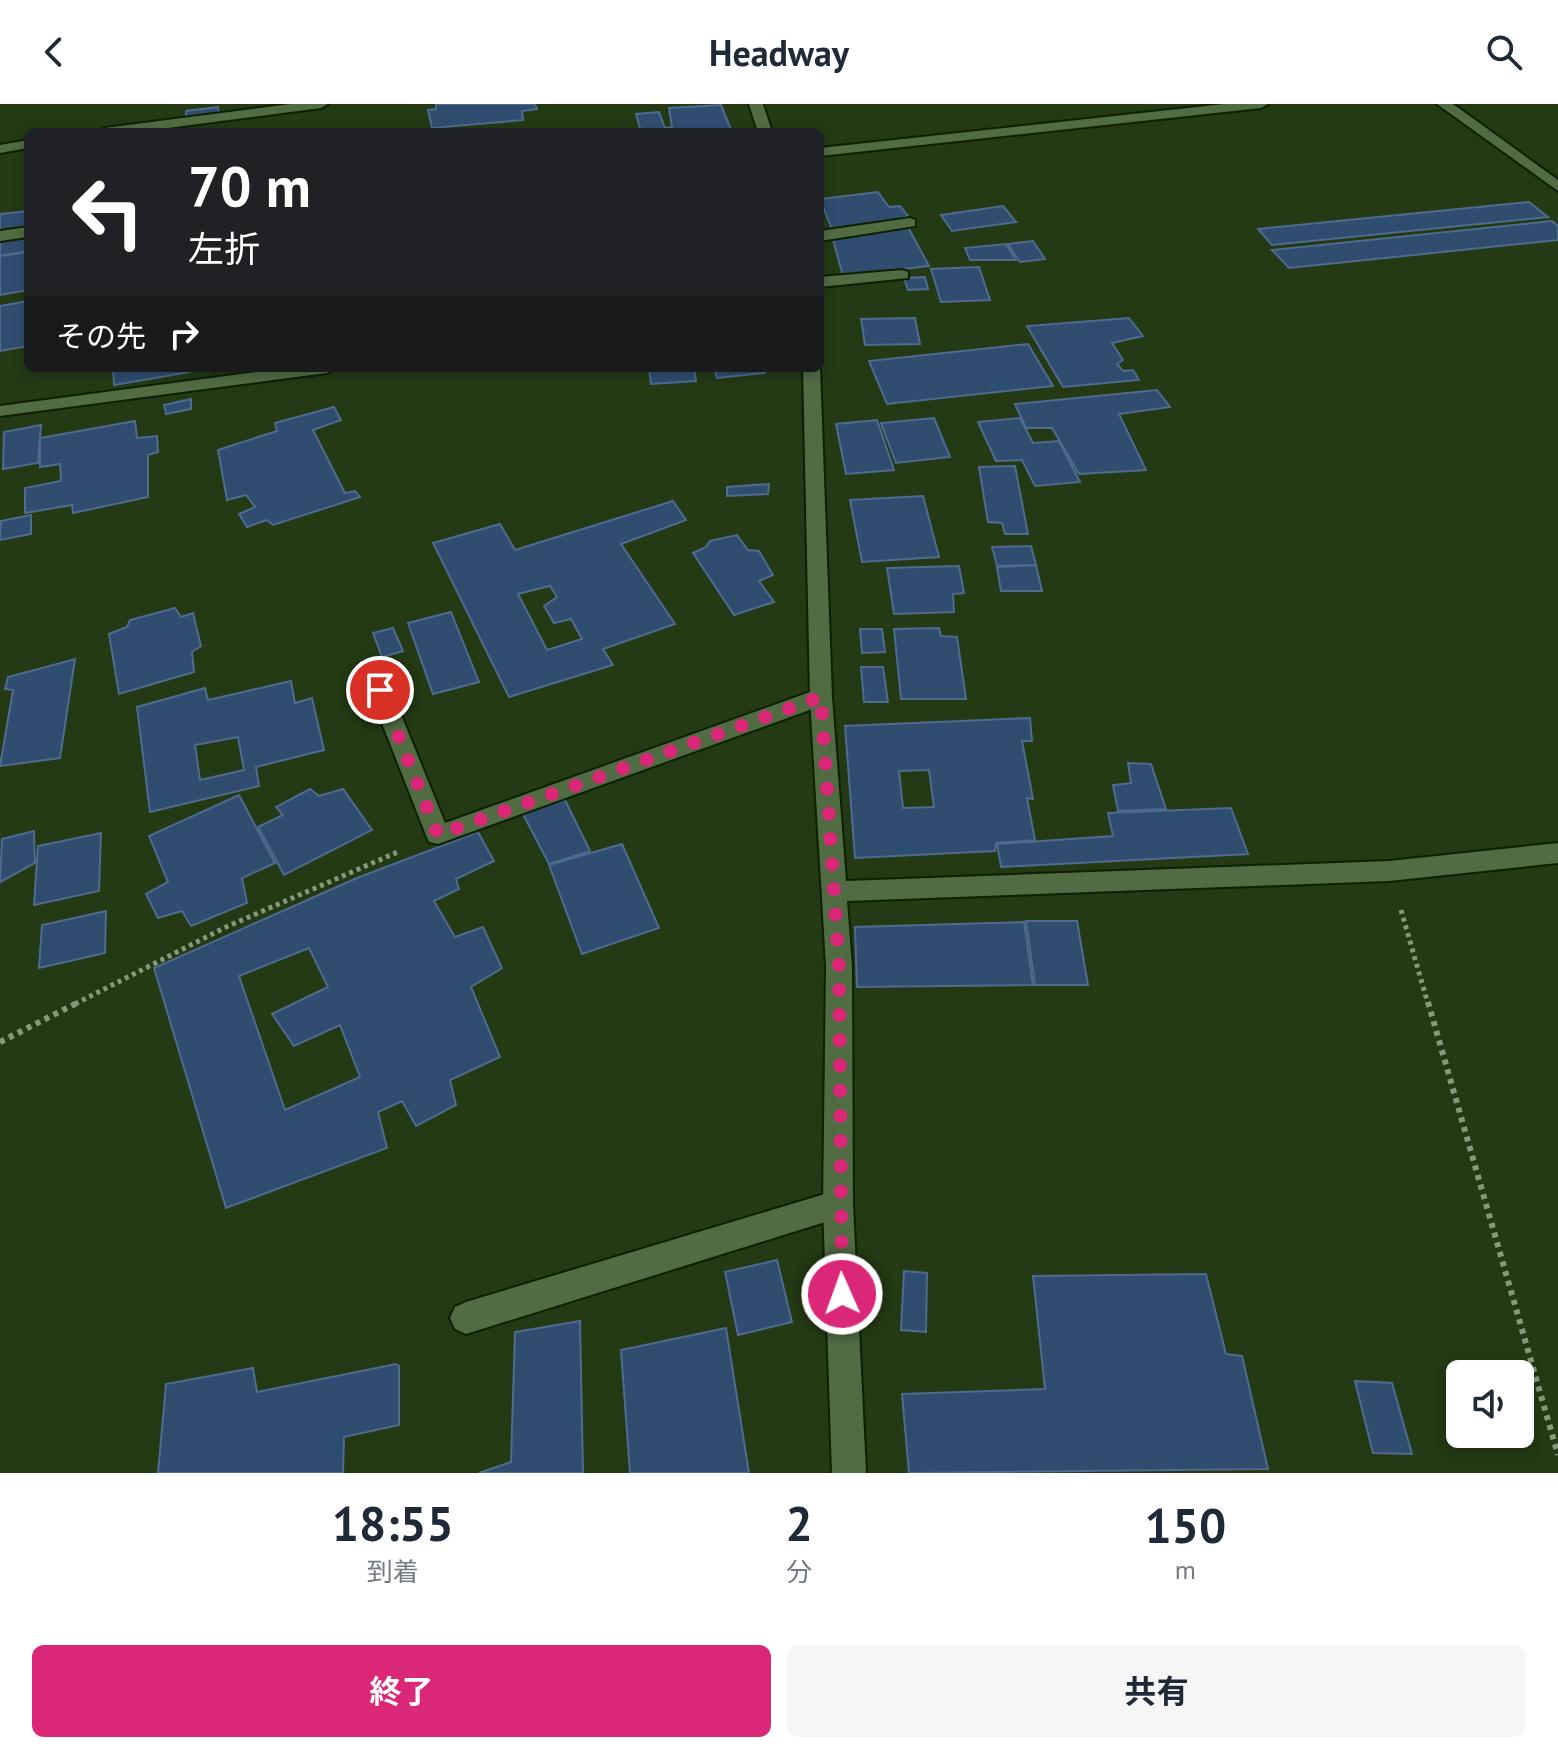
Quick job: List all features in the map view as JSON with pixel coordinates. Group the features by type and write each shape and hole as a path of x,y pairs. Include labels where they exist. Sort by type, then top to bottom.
{"street":[{"path":"136,128 321,104"},
{"path":"756,104 764,128"},
{"path":"824,152 1261,104"},
{"path":"1444,104 1558,187"},
{"path":"0,149 24,145"},
{"path":"824,235 910,223"},
{"path":"0,236 24,233"},
{"path":"824,282 902,275"},
{"path":"0,411 297,372"},
{"path":"812,372 821,697 836,891 838,1204 849,1473"},
{"path":"380,690 438,835 821,697"},
{"path":"836,891 1389,871 1558,853"},
{"path":"466,1318 838,1204"}],"path":[{"path":"1389,871 1558,1455"}],"building":[{"path":"436,104 535,104 537,109 522,111 523,120 432,128 428,110 436,109"},
{"path":"721,105 730,128 665,128 672,127 669,108"},
{"path":"218,107 219,115 186,119 186,111"},
{"path":"659,112 665,128 640,128 636,114"},
{"path":"878,192 889,207 900,206 908,216 900,219 901,223 833,232 824,209 824,199"},
{"path":"1529,202 1548,217 1272,245 1258,229"},
{"path":"1003,206 1016,222 952,231 941,215"},
{"path":"24,211 24,231 0,234 0,214"},
{"path":"1552,221 1558,226 1558,240 1289,268 1272,250"},
{"path":"908,227 929,266 843,276 832,236"},
{"path":"24,236 24,252 0,256 0,241"},
{"path":"1033,241 1045,259 1020,262 1008,244"},
{"path":"1006,244 1016,260 970,260 965,248"},
{"path":"24,253 24,291 0,295 0,256"},
{"path":"979,267 990,300 941,302 931,269"},
{"path":"925,277 928,289 908,290 904,278"},
{"path":"24,302 24,347 0,351 0,306"},
{"path":"915,318 920,344 865,345 861,319"},
{"path":"1129,318 1143,336 1112,343 1123,360 1117,364 1123,371 1133,370 1139,380 1063,387 1027,326"},
{"path":"1028,344 1053,386 887,404 869,361"},
{"path":"113,372 190,372 114,385"},
{"path":"650,372 695,372 696,381 651,384"},
{"path":"715,372 765,373 717,378"},
{"path":"1157,390 1170,407 1119,414 1146,470 1079,474 1052,428 1026,428 1015,404"},
{"path":"191,399 191,409 166,414 164,405"},
{"path":"334,407 341,420 313,430 345,493 355,491 360,497 273,525 267,520 247,527 239,514 255,507 246,495 227,500 218,450 277,431 275,423"},
{"path":"934,418 950,457 896,463 881,423"},
{"path":"1020,418 1033,443 1059,441 1080,482 1035,486 1022,460 996,461 978,422"},
{"path":"877,420 894,470 846,474 836,424"},
{"path":"135,421 137,438 157,436 158,452 148,455 148,497 73,513 72,505 25,513 25,488 61,481 60,464 40,467 40,438"},
{"path":"41,425 38,463 3,469 4,432"},
{"path":"1015,466 1028,534 1005,534 1002,523 988,522 979,467"},
{"path":"769,484 768,494 727,496 727,487"},
{"path":"923,496 939,557 862,562 850,500"},
{"path":"673,501 686,520 621,544 675,624 603,649 613,665 509,697 433,543 500,524 515,550","holes":["550,586 557,597 544,606 554,623 571,619 582,639 547,650 518,594"]},
{"path":"31,515 31,534 0,540 1,521"},
{"path":"737,535 748,550 759,551 773,575 759,581 774,602 734,615 693,553 706,547 710,541"},
{"path":"1031,546 1036,565 997,566 992,547"},
{"path":"1036,565 1042,591 1001,591 997,567"},
{"path":"959,566 964,593 953,594 954,612 894,614 887,568"},
{"path":"175,608 181,617 193,613 201,646 192,652 194,672 119,694 109,634 127,627 130,620"},
{"path":"451,612 479,682 433,694 408,623"},
{"path":"393,628 403,651 382,657 373,633"},
{"path":"939,628 941,636 957,637 966,699 901,699 894,629"},
{"path":"860,629 882,629 885,652 862,653"},
{"path":"75,659 60,758 0,766 13,690 5,689 8,677"},
{"path":"861,667 883,667 888,702 864,702"},
{"path":"291,681 295,703 312,698 324,750 256,767 259,786 150,812 137,707 205,688 208,700","holes":["238,737 244,770 200,780 195,745"]},
{"path":"1030,718 1032,741 1022,741 1033,799 1027,798 1035,840 996,843 995,851 855,858 845,726","holes":["929,770 934,807 903,808 899,771"]},
{"path":"1128,763 1151,764 1166,809 1118,811 1113,785 1131,783"},
{"path":"310,789 319,796 343,789 372,830 284,875 258,827 283,815 276,807"},
{"path":"239,795 275,863 242,878 247,903 191,926 182,911 158,918 146,894 168,882 149,836"},
{"path":"565,800 590,851 549,864 523,814"},
{"path":"1231,808 1248,854 1001,867 997,844 1113,836 1108,813"},
{"path":"34,831 35,863 0,882 2,839"},
{"path":"478,832 494,861 456,879 459,889 434,901 455,937 483,927 502,968 471,987 500,1057 450,1080 456,1105 416,1126 402,1101 378,1112 387,1148 226,1208 154,968 357,878","holes":["309,948 328,987 272,1014 294,1046 340,1025 360,1077 285,1110 239,976"]},
{"path":"101,833 99,891 34,905 38,846"},
{"path":"622,844 659,928 582,954 549,865"},
{"path":"106,911 105,953 39,968 42,925"},
{"path":"1026,921 1077,921 1088,985 1035,985"},
{"path":"1024,922 1033,985 857,987 855,927"},
{"path":"777,1260 792,1322 738,1335 725,1272"},
{"path":"904,1271 927,1273 926,1332 901,1330"},
{"path":"1206,1274 1226,1354 1242,1356 1268,1469 909,1473 902,1394 1045,1389 1033,1276"},
{"path":"580,1321 583,1473 479,1473 511,1462 515,1332"},
{"path":"726,1328 749,1473 630,1473 621,1350"},
{"path":"396,1364 399,1366 399,1425 344,1437 343,1473 158,1473 166,1384 253,1368 257,1392"},
{"path":"1355,1381 1392,1383 1412,1454 1373,1453"}],"route":[{"path":"380,690 438,835 821,697 839,966 838,1204 842,1294"}]}
